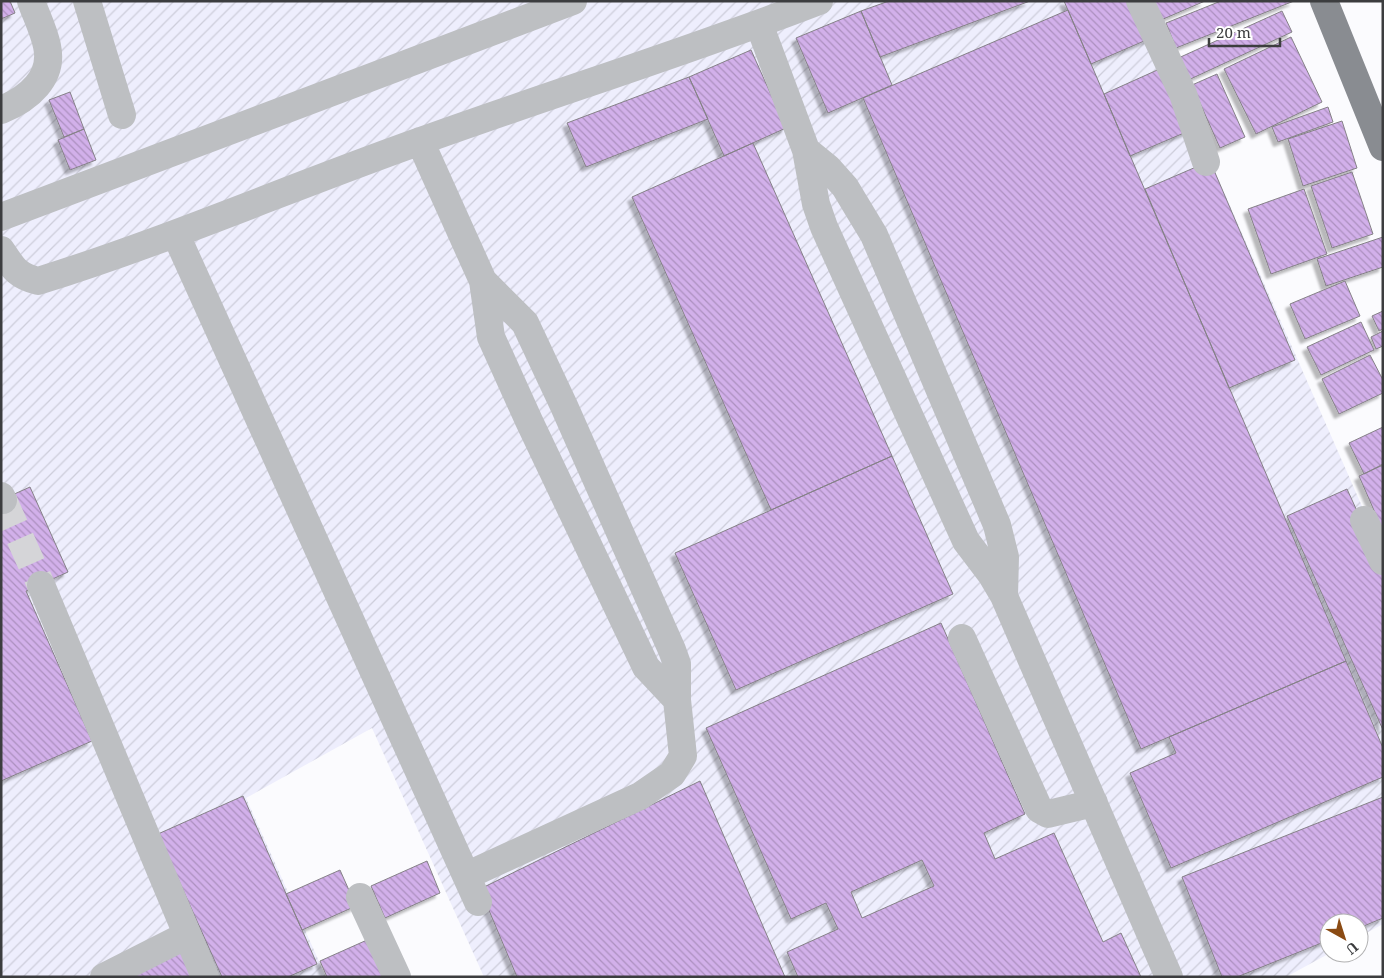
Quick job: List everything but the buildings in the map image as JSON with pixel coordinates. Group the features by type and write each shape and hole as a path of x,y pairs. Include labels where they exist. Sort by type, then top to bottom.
{"main road":[{"path":"1324,1 1383,147"}],"street":[{"path":"1,110 18,103 37,88 47,66 48,46 31,1"},
{"path":"87,1 122,115"},
{"path":"1,217 573,1"},
{"path":"4,255 23,277 38,281 176,235 282,192 420,141 759,24 819,1"},
{"path":"1140,1 1183,94 1206,162"},
{"path":"759,24 806,150 816,204 824,227 966,541 991,574 1004,596 1169,977"},
{"path":"420,141 483,281 491,337 541,447 646,667 677,700"},
{"path":"806,150 828,168 845,187 874,235 997,525 1005,557 1004,596"},
{"path":"176,235 468,875 478,902"},
{"path":"468,875 640,796 672,774 683,756 682,723 677,700 677,664 672,650 564,406 525,323 483,281"},
{"path":"1364,520 1383,561"},
{"path":"41,585 205,977"},
{"path":"962,638 1039,809 1048,814 1094,803"},
{"path":"360,896 397,977"},
{"path":"104,977 187,935"}],"shaded area":[{"path":"1,1 1140,1 1383,554 1383,924 1369,932 1369,913 1319,913 1319,959 1286,977 484,977 372,728 246,798 326,977 1,977"}],"tunnel":[{"path":"3,500 41,585"}]}
